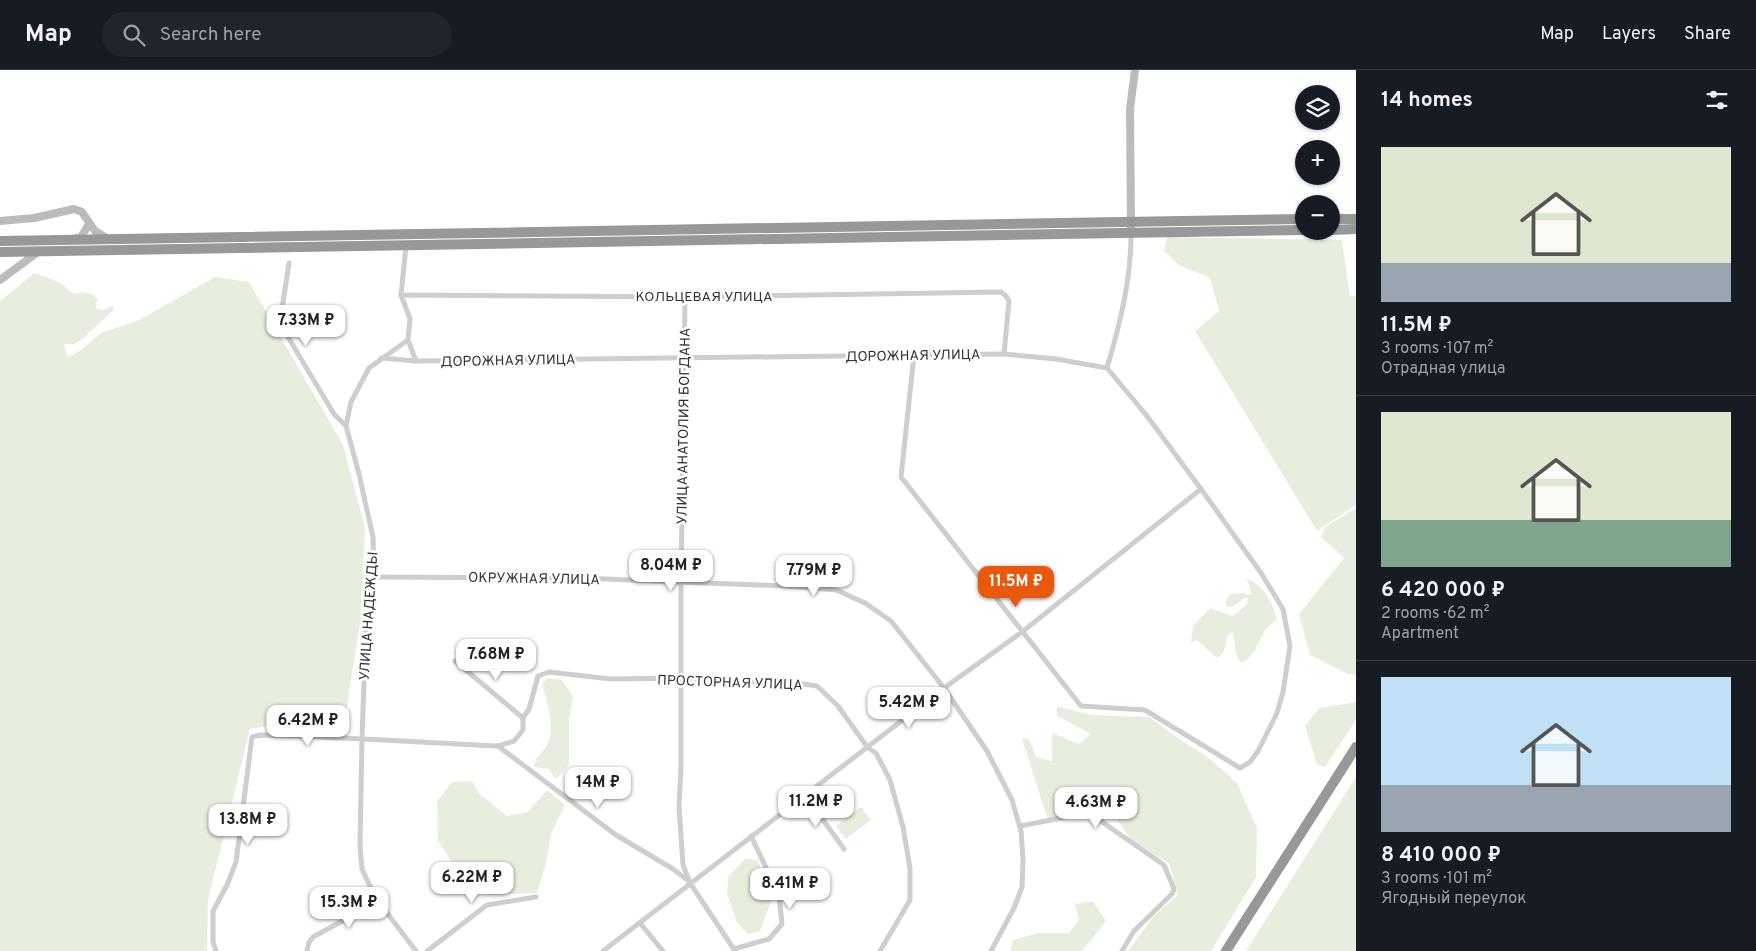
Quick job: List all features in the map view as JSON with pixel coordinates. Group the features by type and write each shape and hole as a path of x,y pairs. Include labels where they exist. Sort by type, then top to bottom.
{"highway":[{"path":"0,242 1295,219"},
{"path":"1340,219 1356,219"},
{"path":"1340,230 1356,229"},
{"path":"0,252 1295,230"},
{"path":"1226,951 1356,747"}],"street":[{"path":"914,355 901,477 1081,706 1145,710 1240,768 1250,762 1258,751 1277,713 1287,674 1290,646 1282,609 1261,573 1201,489 1147,416 1107,368 1117,334 1131,259 1130,109 1135,70"},
{"path":"0,221 34,218 74,209 82,212 95,231 109,240"},
{"path":"69,240 80,236 89,224"},
{"path":"406,246 401,296 410,319 408,340 416,361"},
{"path":"0,280 38,252"},
{"name":"УЛИЦА НАДЕЖДЫ","path":"289,263 282,309 285,332 334,414 346,426"},
{"name":"КОЛЬЦЕВАЯ УЛИЦА","path":"401,296 685,296 1001,292 1009,302 1004,354"},
{"name":"УЛИЦА АНАТОЛИЯ БОГДАНА","path":"685,296 681,583 681,767 679,807 683,865 690,883"},
{"name":"УЛИЦА НАДЕЖДЫ","path":"408,340 369,368 351,402 346,426 373,537 374,577 366,625 362,738 360,845 362,869 375,897 416,951"},
{"name":"ДОРОЖНАЯ УЛИЦА","path":"381,358 416,361 1004,354 1056,358 1107,368"},
{"path":"603,951 944,688 1022,632 1201,489"},
{"name":"ОКРУЖНАЯ УЛИЦА","path":"374,577 580,578 786,586 836,590 865,603 890,621 944,688 987,751 1012,800 1020,826 1023,859 1022,887 1014,908 991,951"},
{"path":"455,661 523,718"},
{"name":"ПРОСТОРНАЯ УЛИЦА","path":"498,746 514,741 523,730 523,718 529,709 538,676 549,672 611,679 681,678 789,682 817,686 838,706 868,748 876,753 890,780 903,827 910,868 910,900 880,951"},
{"path":"216,951 213,942 213,911 227,885 236,862 249,768 250,747 252,737 260,735 362,738 498,746 616,835 673,869 690,883 734,950 770,939 782,924 779,895 751,836"},
{"path":"805,796 844,849"},
{"path":"1020,826 1082,814 1089,815 1110,826 1164,865 1174,889 1172,894 1134,931 1122,951"},
{"path":"307,951 309,942 314,937 346,919 375,897"},
{"path":"426,951 487,905 536,897"},
{"path":"640,923 663,951"}],"green space":[{"path":"1167,237 1342,240 1350,296 1356,296 1356,505 1317,531 1195,331 1219,311 1210,278 1179,265 1164,251"},
{"path":"34,273 59,282 74,294 83,292 94,295 97,299 96,308 104,310 113,306 114,310 81,340 74,344 64,344 68,357 78,352 101,333 139,320 215,277 249,282 343,445 365,528 360,624 346,711 250,729 208,900 207,951 0,951 0,301"},
{"path":"1356,508 1356,675 1348,674 1310,655 1299,614 1344,558 1321,537 1325,527"},
{"path":"1247,579 1253,581 1263,590 1273,607 1277,619 1265,630 1248,659 1242,663 1237,656 1232,632 1228,635 1223,654 1217,658 1197,640 1191,643 1193,626 1210,608 1233,616 1247,604 1248,598 1243,599 1233,607 1226,606 1226,600 1230,594 1243,593 1251,595"},
{"path":"547,678 562,680 573,697 569,718 569,765 557,778 554,777 549,769 534,767 550,736 550,713 542,684"},
{"path":"1356,702 1356,720 1325,767 1317,765 1305,726 1319,708"},
{"path":"1057,706 1091,715 1149,717 1209,758 1237,783 1257,828 1256,877 1211,951 1128,951 1154,916 1178,895 1169,863 1133,843 1113,813 1090,806 1048,820 1022,739 1029,738 1036,757 1052,761 1052,733 1079,744 1091,734 1057,716"},
{"path":"1356,777 1356,951 1246,951"},
{"path":"472,781 480,794 507,816 528,812 547,790 565,805 551,834 546,863 537,893 490,895 459,873 438,841 437,801 452,782"},
{"path":"861,807 871,820 846,839 836,826"},
{"path":"745,859 758,860 772,899 760,931 748,934 737,923 727,893 728,877"},
{"path":"1093,901 1106,921 1081,951 1010,951 1013,940 1038,933 1069,933 1079,920 1075,904"}]}
